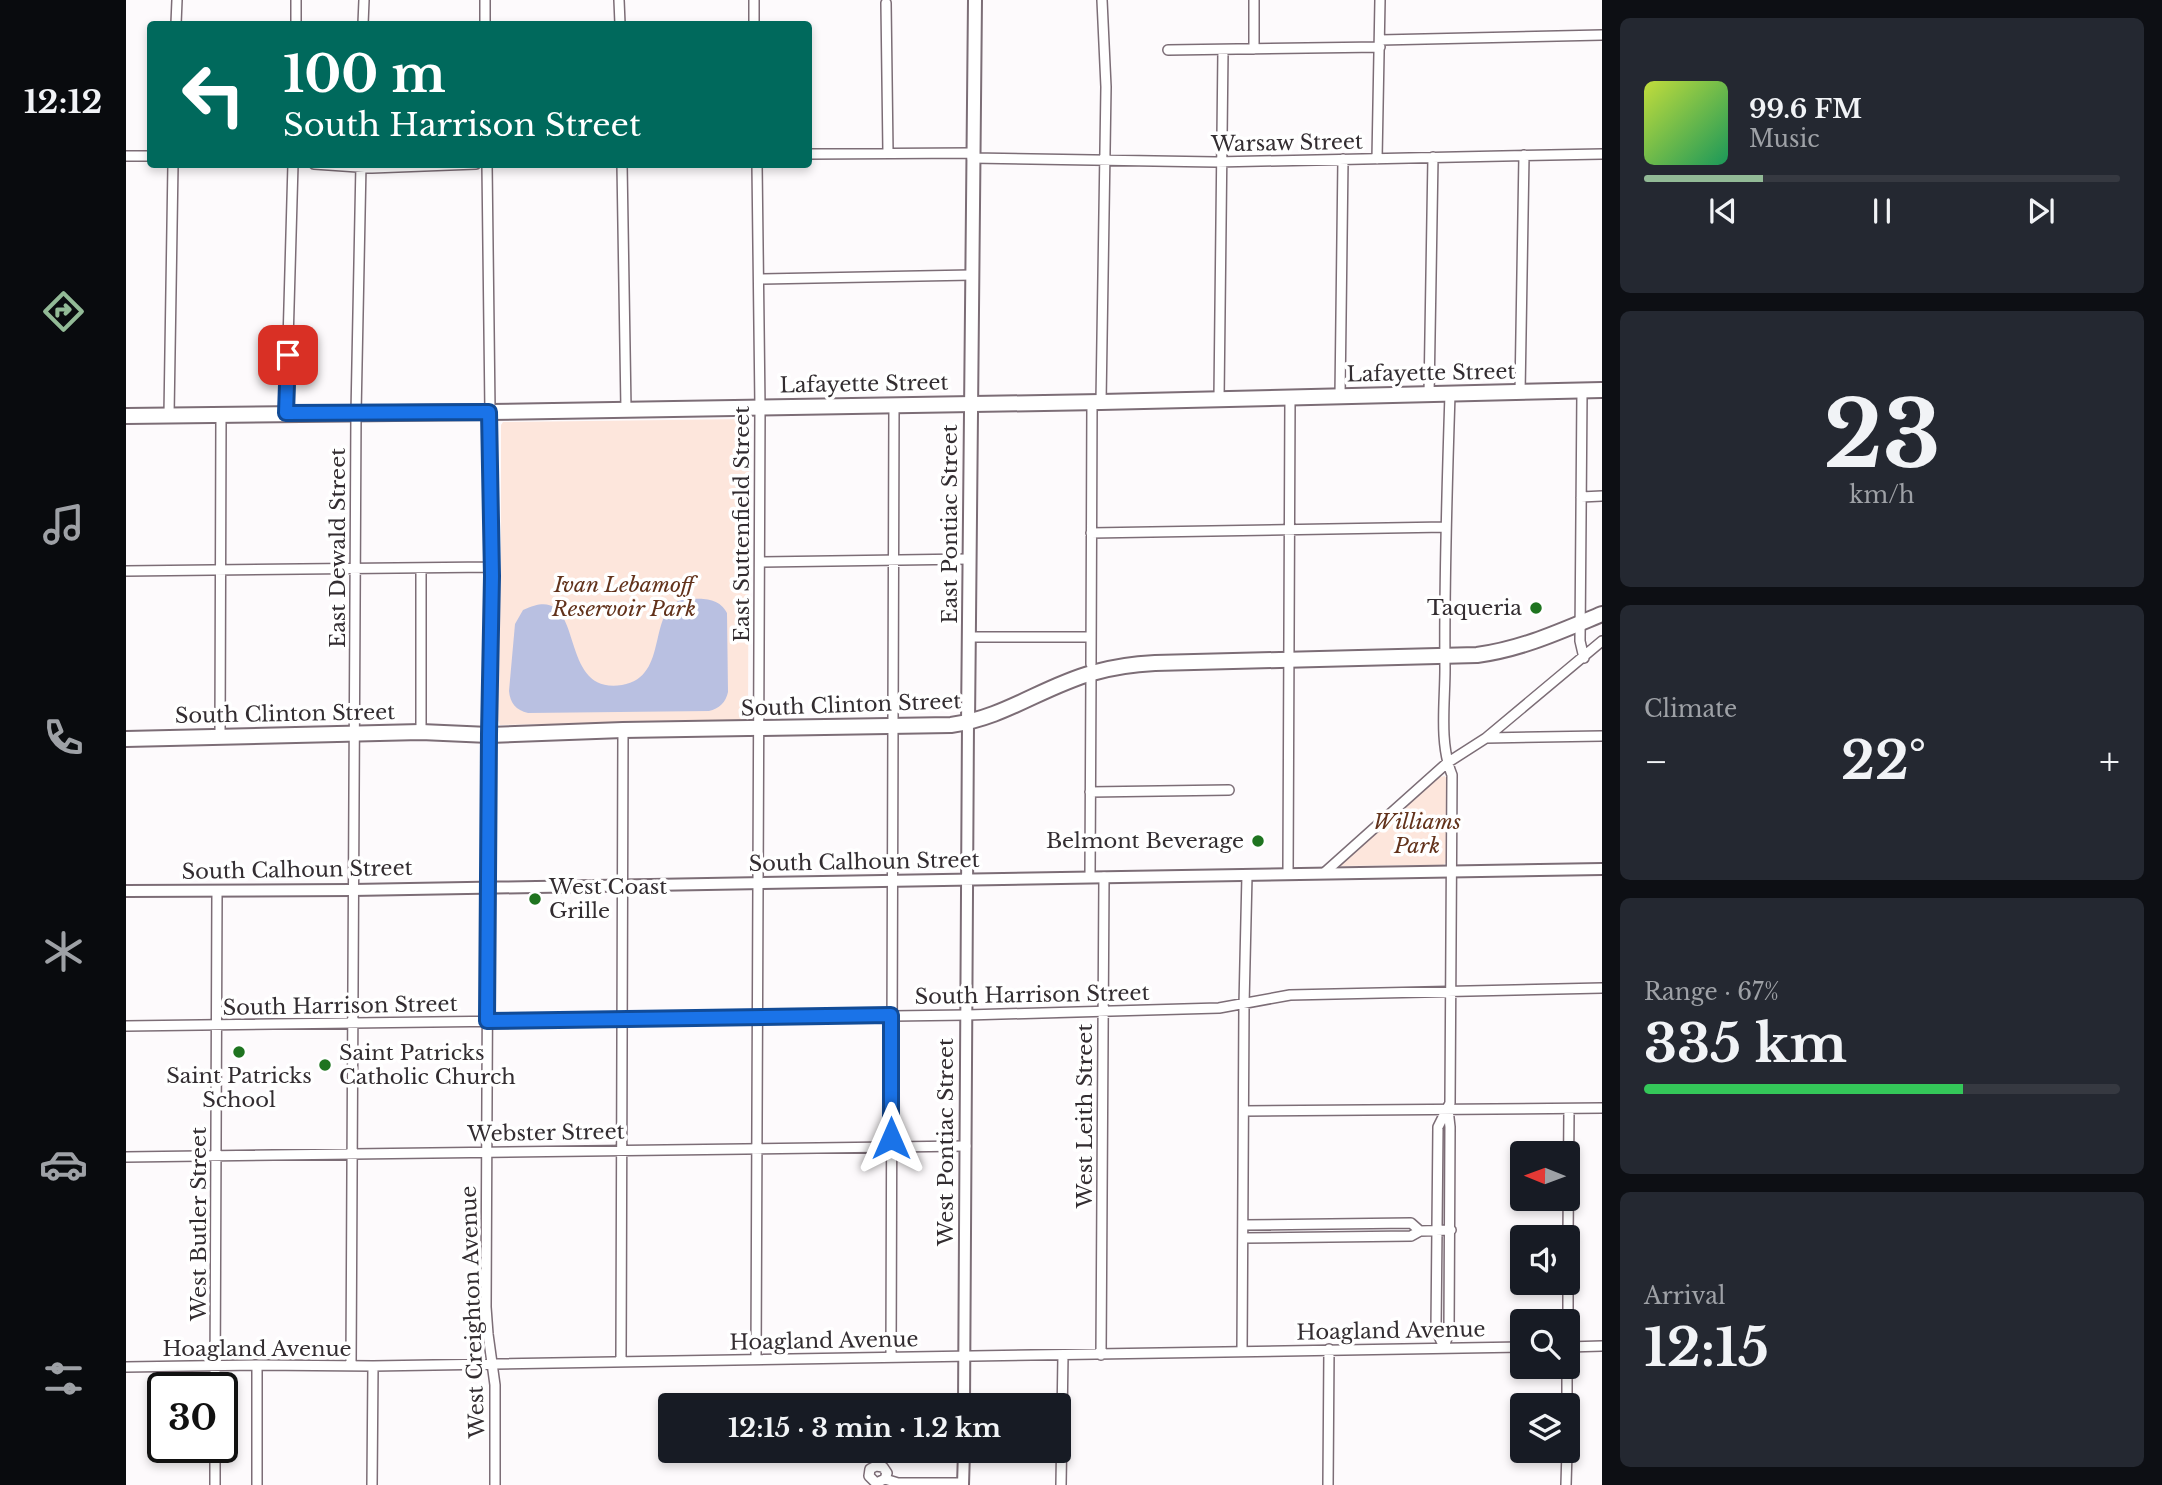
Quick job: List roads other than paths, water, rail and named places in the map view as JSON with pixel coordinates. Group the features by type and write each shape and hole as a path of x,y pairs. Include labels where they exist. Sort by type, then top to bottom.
{"highway":[{"name":"Lafayette Street","path":"126,416 1096,402 1602,390"},
{"name":"South Clinton Street","path":"126,738 929,727 968,723 1008,709 1091,668 1146,663 1477,655 1516,648 1602,614"}],"main road":[{"name":"East Pontiac Street","path":"968,723 975,0"}],"street":[{"path":"176,21 177,0"},
{"path":"296,0 296,21"},
{"path":"363,21 364,0"},
{"path":"485,0 485,21"},
{"path":"620,0 620,21"},
{"path":"754,0 754,21"},
{"path":"1090,877 1091,533 1105,160 1106,74 1102,0"},
{"path":"1254,0 1254,49"},
{"path":"1377,159 1380,0"},
{"path":"886,3 888,153"},
{"path":"1168,50 1602,36"},
{"path":"1219,398 1223,50"},
{"name":"Warsaw Street","path":"812,155 888,153 1222,162 1602,154"},
{"path":"1520,393 1524,155"},
{"path":"126,156 147,156"},
{"path":"1429,395 1433,157"},
{"path":"1340,396 1343,159"},
{"path":"169,415 173,168"},
{"path":"286,413 293,168"},
{"name":"East Dewald Street","path":"351,1366 352,890 361,168"},
{"name":"West Creighton Avenue","path":"487,168 492,567 486,1307 495,1385 495,1485"},
{"path":"622,168 626,409"},
{"name":"East Suttenfield Street","path":"756,1359 760,562 757,168"},
{"path":"759,279 972,275"},
{"path":"1582,391 1580,642 1584,658"},
{"path":"1444,1347 1436,1330 1438,1127 1450,1103 1452,990 1452,775 1445,753 1446,527 1450,394"},
{"path":"1289,873 1290,397"},
{"path":"891,1357 894,404"},
{"path":"220,737 221,415"},
{"path":"1581,497 1602,496"},
{"path":"1091,533 1446,527"},
{"path":"760,562 969,559"},
{"path":"126,570 492,567"},
{"path":"421,568 421,732"},
{"path":"968,637 1091,637"},
{"path":"1324,873 1447,763 1486,738 1602,641"},
{"name":"East Pontiac Street","path":"968,723 968,880"},
{"path":"621,1360 623,730"},
{"path":"1486,738 1602,736"},
{"path":"1090,792 1229,790"},
{"name":"South Calhoun Street","path":"126,891 352,890 1602,869"},
{"path":"1242,1351 1247,874"},
{"name":"West Leith Street","path":"1101,1355 1104,877"},
{"name":"West Pontiac Street","path":"964,1393 968,880"},
{"name":"West Butler Street","path":"215,1372 217,892"},
{"name":"South Harrison Street","path":"126,1026 967,1015 1219,1008 1290,995 1602,988"},
{"path":"1244,1111 1602,1108"},
{"path":"1444,1347 1449,1332 1451,1230 1448,1109"},
{"path":"1568,1225 1569,1109"},
{"name":"Webster Street","path":"126,1157 966,1146"},
{"path":"1244,1226 1411,1223 1420,1231"},
{"path":"1330,1224 1330,1237"},
{"path":"1350,1224 1350,1237"},
{"path":"1243,1238 1411,1236 1420,1231 1451,1230"},
{"path":"1580,1347 1602,1346"},
{"name":"Hoagland Avenue","path":"126,1367 373,1366 1510,1347"},
{"path":"1328,1485 1329,1349"},
{"path":"1061,1485 1063,1355"},
{"path":"257,1365 257,1485"},
{"path":"372,1485 373,1366"},
{"path":"215,1463 215,1485"},
{"path":"885,1479 898,1483 963,1484 964,1463"},
{"path":"1566,1485 1567,1463"}],"water":[{"path":"684,599 714,601 727,613 728,692 724,702 716,709 528,713 517,708 512,702 509,691 515,624 523,610 544,604 557,609 566,622 578,657 587,673 601,684 622,685 637,679 647,670 665,616 672,605"}],"place":[{"name":"Taqueria","path":"1536,608"},
{"name":"Belmont Beverage","path":"1258,841"},
{"name":"West Coast Grille","path":"535,899"},
{"name":"Saint Patricks School","path":"239,1052"},
{"name":"Saint Patricks Catholic Church","path":"325,1065"}],"park label":[{"name":"Ivan Lebamoff Reservoir Park","path":"624,597"},
{"name":"Williams Park","path":"1417,834"}]}
